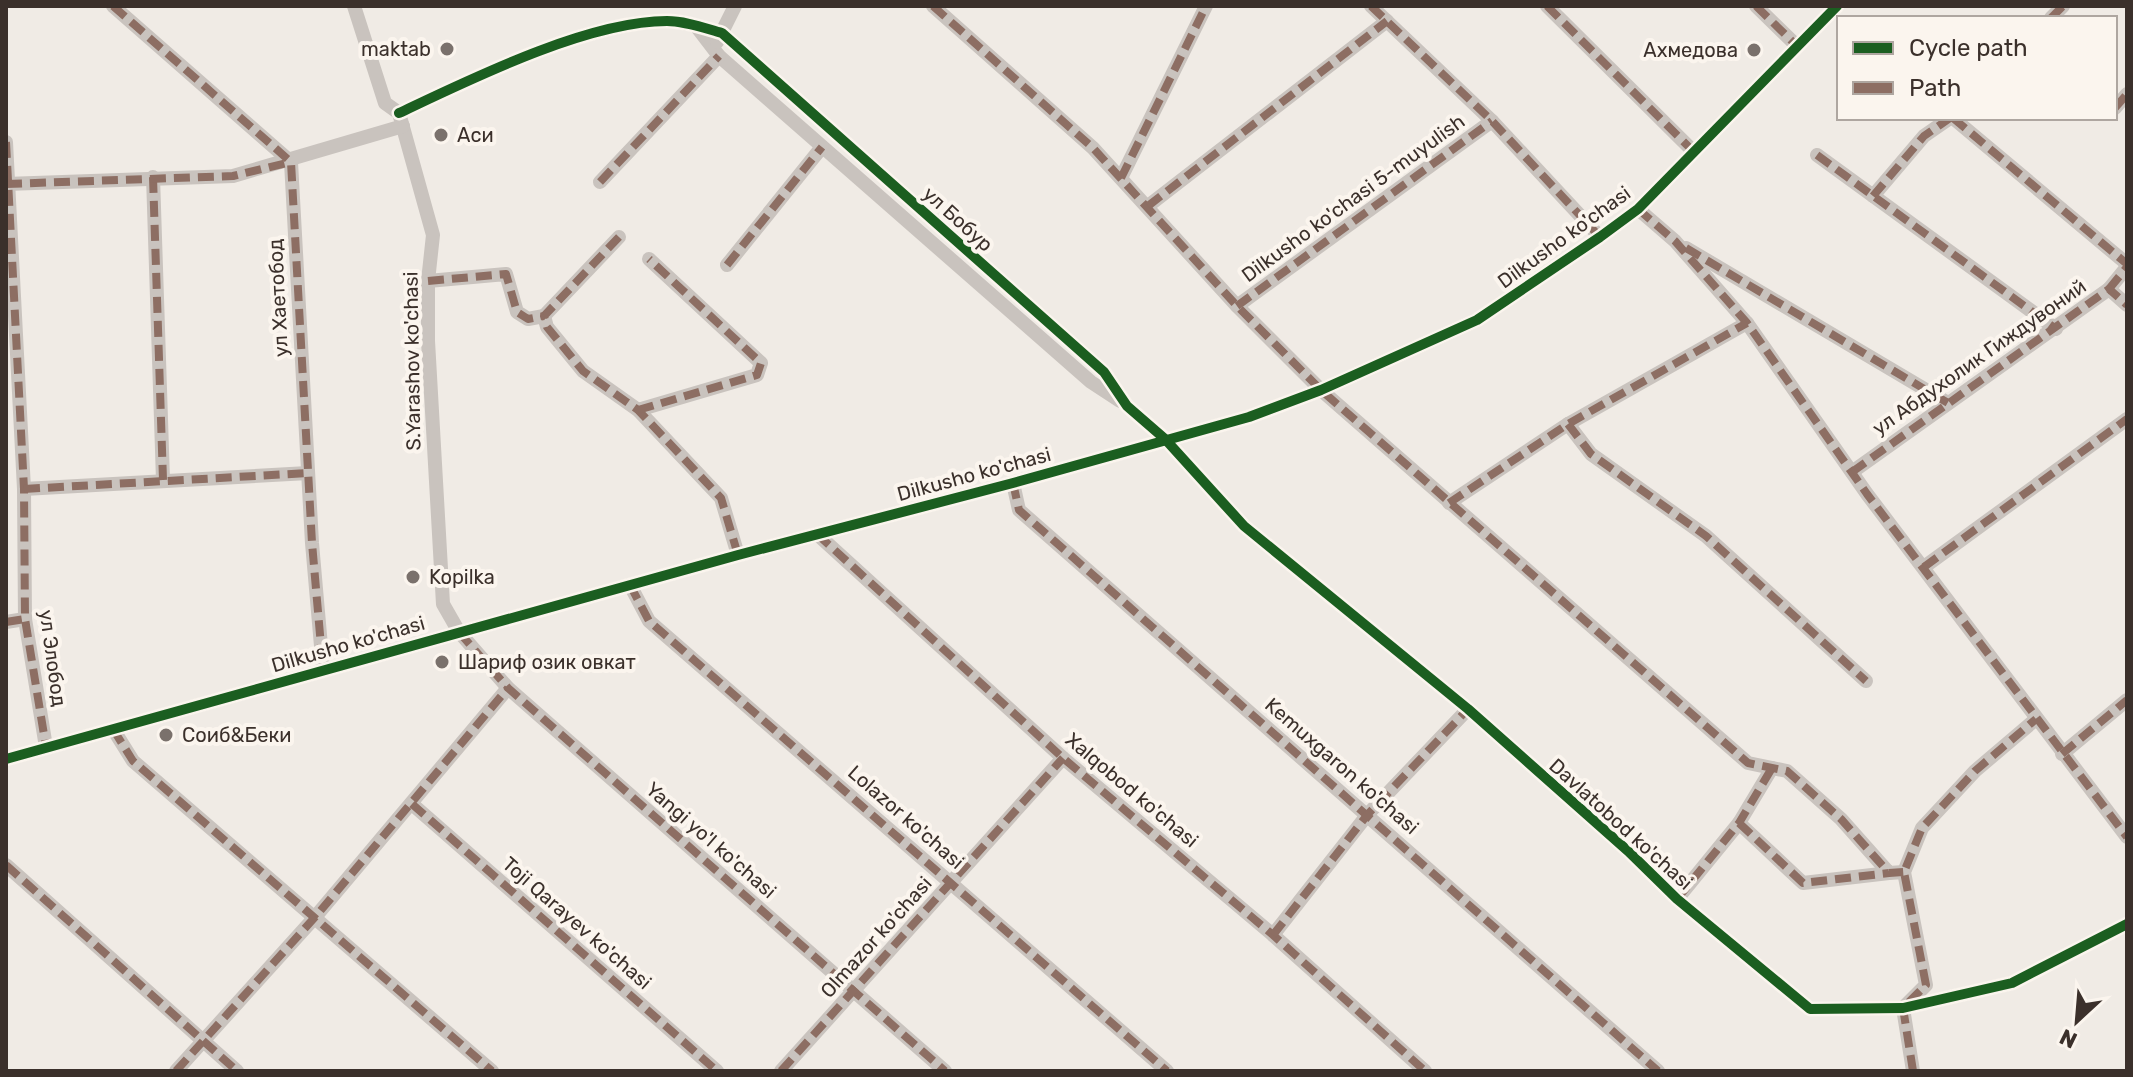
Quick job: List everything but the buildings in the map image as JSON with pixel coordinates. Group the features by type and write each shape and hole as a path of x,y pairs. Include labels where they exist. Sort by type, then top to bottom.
{"street":[{"path":"113,6 291,162"},
{"name":"S.Yarashov ko'chasi","path":"354,6 385,103 401,120 433,235 428,281 443,604 459,632"},
{"path":"600,182 716,52 735,6"},
{"path":"933,6 1093,148 1237,306 1321,390 1748,763 1787,771 1896,872 1926,985 1903,1008 1913,1071"},
{"path":"1121,178 1206,6"},
{"path":"1371,6 1492,121 1600,237"},
{"path":"1547,6 1693,151"},
{"path":"1756,6 1797,46"},
{"name":"Dilkusho ko'chasi","path":"6,759 323,669 1249,417 1321,390 1477,320 1544,278 1638,209 1837,6"},
{"path":"7,184 233,176 291,162 401,120 553,46 633,25 668,21 722,33"},
{"path":"1148,206 1387,21"},
{"path":"696,26 716,52 822,147 1091,382 1127,406"},
{"name":"ул Бобур","path":"722,33 1104,372 1127,406 1165,439"},
{"path":"1873,196 1924,136 1949,120"},
{"path":"1954,120 2127,265 2109,289"},
{"name":"Dilkusho ko'chasi 5-muyulish","path":"1237,306 1492,121"},
{"name":"ул Элобод","path":"6,142 9,262 24,489 25,619 46,747"},
{"path":"727,265 822,147"},
{"path":"1817,155 2056,329"},
{"name":"ул Хаетобод","path":"291,162 308,473 323,669"},
{"path":"153,177 163,480"},
{"path":"1638,209 1675,241 1747,323 1852,472 2127,837"},
{"path":"428,281 506,274 517,312 528,319 544,316 619,237"},
{"path":"1675,241 1948,403"},
{"path":"638,410 757,375 761,363 649,259"},
{"name":"ул Абдухолик Гиждувоний","path":"1852,472 2109,289 2127,305"},
{"path":"544,316 547,327 583,371 638,410 721,498 738,555"},
{"path":"1449,503 1568,424 1747,323"},
{"path":"1924,567 2127,419"},
{"path":"1568,424 1591,454 1706,536 1866,681"},
{"name":"Davlatobod ko'chasi","path":"1165,439 1244,526 1468,709 1628,851 1677,899 1810,1009 1903,1008 2012,983 2127,924"},
{"path":"6,463 22,463"},
{"path":"24,489 308,473"},
{"name":"Kemuxgaron ko'chasi","path":"1013,483 1019,510 1658,1071"},
{"name":"Xalqobod ko'chasi","path":"817,534 1063,758 1273,935 1425,1071"},
{"name":"Lolazor ko'chasi","path":"630,585 649,621 1167,1071"},
{"path":"6,622 25,619"},
{"name":"Yangi yo'l ko'chasi","path":"459,632 508,688 945,1071"},
{"path":"176,1071 316,916 508,688"},
{"path":"2062,754 2127,700"},
{"path":"1273,935 1368,814 1468,709"},
{"path":"1896,872 1922,828 1975,771 2036,719"},
{"path":"113,729 133,761 492,1071"},
{"name":"Olmazor ko'chasi","path":"781,1071 1063,758"},
{"path":"1677,899 1739,823 1772,768"},
{"name":"Toji Qarayev ko'chasi","path":"412,804 717,1071"},
{"path":"1739,823 1803,883 1896,872"},
{"path":"6,865 237,1071"}],"marked path":[{"path":"113,6 291,162 312,543 323,669"},
{"path":"933,6 1093,148 1237,306 1321,390 1748,763 1787,771 1841,819 1889,873 1904,872"},
{"path":"1121,178 1206,6"},
{"path":"1371,6 1492,121 1600,237"},
{"path":"1547,6 1693,151"},
{"path":"1756,6 1797,46"},
{"path":"2053,16 2063,6"},
{"path":"1148,206 1387,21"},
{"path":"600,182 719,56"},
{"path":"2117,106 2127,94"},
{"path":"1873,196 1924,136 1947,120"},
{"path":"1955,120 2127,264"},
{"path":"1237,306 1492,121"},
{"path":"6,142 24,489 25,619 46,747"},
{"path":"727,265 822,147"},
{"path":"1817,155 2056,329"},
{"path":"6,184 233,176 291,162"},
{"path":"153,177 163,480"},
{"path":"1638,209 1675,241 1747,323 1867,494 2127,837"},
{"path":"619,237 544,316 547,327 583,371 638,410 721,498 738,555"},
{"path":"1686,248 1948,403"},
{"path":"638,410 757,375 761,363 649,259"},
{"path":"2109,289 2127,267"},
{"path":"428,281 506,274 517,312 528,319 544,316"},
{"path":"1852,472 2109,289 2127,305"},
{"path":"1449,503 1568,424 1747,323"},
{"path":"1924,567 2127,419"},
{"path":"1568,424 1591,454 1706,536 1866,681"},
{"path":"24,489 308,473"},
{"path":"1013,483 1019,510 1658,1071"},
{"path":"817,534 1063,758 1273,935 1425,1071"},
{"path":"630,585 649,621 1167,1071"},
{"path":"6,622 25,619"},
{"path":"459,632 508,688 945,1071"},
{"path":"176,1071 316,916 508,688"},
{"path":"2062,754 2127,700"},
{"path":"1273,935 1368,814 1468,709"},
{"path":"1913,1071 1903,1008 1926,985 1904,872 1922,828 1975,771 2036,719"},
{"path":"113,729 133,761 492,1071"},
{"path":"781,1071 1063,758"},
{"path":"1677,899 1739,823 1772,768"},
{"path":"412,804 717,1071"},
{"path":"1739,823 1803,883 1889,873"},
{"path":"6,865 237,1071"}],"cycle path":[{"path":"6,759 738,555 1249,417 1321,390 1477,320 1638,209 1837,6"},
{"path":"399,113 530,54 602,31 667,21 688,23 722,33 1104,372 1127,406 1165,439 1244,526 1468,709 1628,851 1677,899 1810,1009 1903,1008 2012,983 2127,924"}],"place":[{"name":"maktab","path":"447,49"},
{"name":"Ахмедова","path":"1754,50"},
{"name":"Аси","path":"441,135"},
{"name":"Kopilka","path":"413,577"},
{"name":"Шариф озик овкат","path":"442,662"},
{"name":"Соиб&Беки","path":"166,735"}]}
